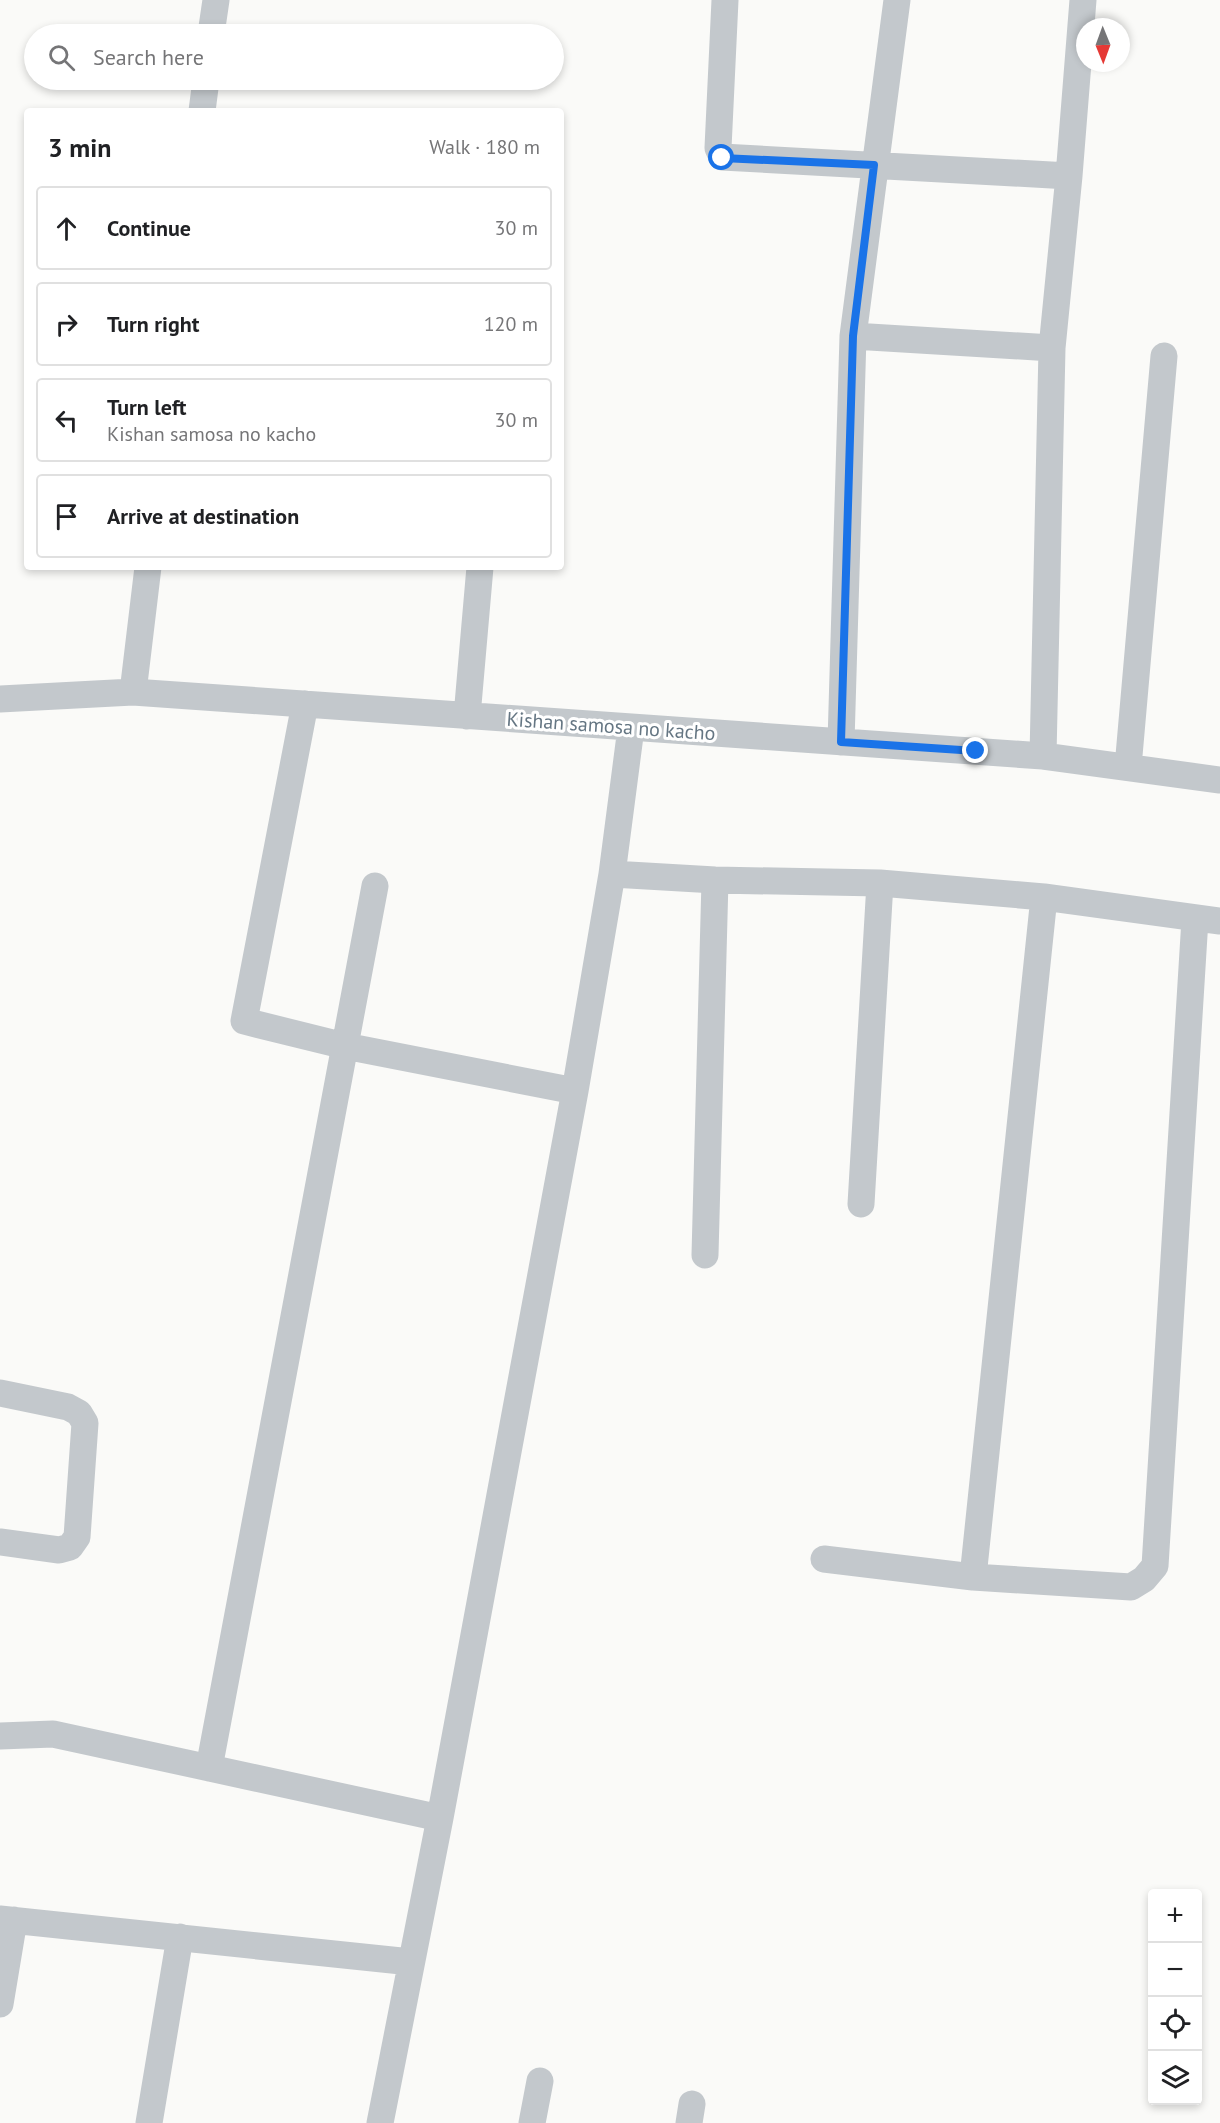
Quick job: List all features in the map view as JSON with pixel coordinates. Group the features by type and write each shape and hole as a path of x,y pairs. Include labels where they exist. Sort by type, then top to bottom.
{"street":[{"path":"213,24 216,0"},
{"path":"725,0 718,148 722,158 1069,176"},
{"path":"841,742 853,336 897,0"},
{"path":"1043,756 1052,348 1083,0"},
{"path":"202,108 205,90"},
{"path":"853,336 1052,348"},
{"path":"1128,767 1164,356"},
{"path":"133,692 148,570"},
{"path":"467,716 480,570"},
{"name":"Kishan samosa no kacho","path":"0,699 133,692 1043,756 1220,780"},
{"path":"305,704 244,1022 345,1046 575,1091"},
{"path":"380,2123 440,1818 575,1091 612,874 631,728"},
{"path":"612,874 715,880 880,883 1044,897 1208,920 1155,1566 1144,1579 1131,1587 973,1577 824,1559"},
{"path":"705,1255 715,880"},
{"path":"861,1204 880,883"},
{"path":"209,1768 375,886"},
{"path":"973,1577 1044,897"},
{"path":"0,1393 68,1407 79,1413 85,1423 77,1537 70,1547 59,1550 0,1542"},
{"path":"0,1736 53,1734 440,1818"},
{"path":"0,2004 7,1920 411,1962"},
{"path":"149,2123 180,1937"},
{"path":"531,2123 540,2080"}],"route":[{"path":"722,158 874,165 853,336 841,742 976,751"}]}
